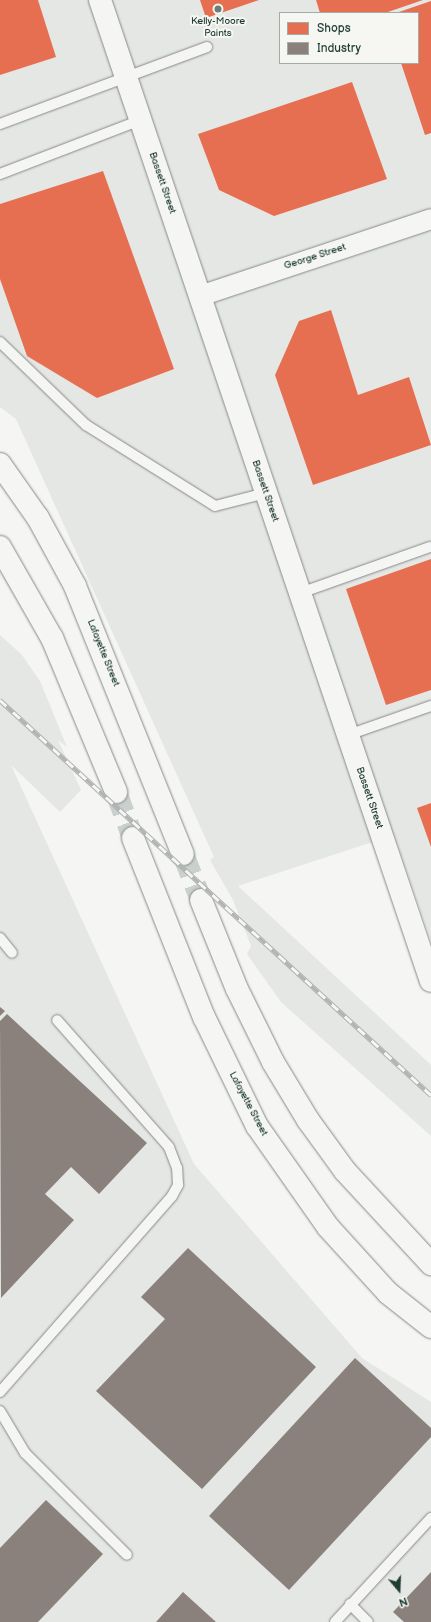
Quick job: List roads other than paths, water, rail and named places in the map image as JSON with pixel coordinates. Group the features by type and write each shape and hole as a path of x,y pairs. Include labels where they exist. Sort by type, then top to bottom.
{"main road":[{"name":"Bassett Street","path":"100,0 431,981"},
{"name":"Lafayette Street","path":"0,464 38,518 75,586 182,854"},
{"path":"0,547 52,638 116,792"},
{"name":"Lafayette Street","path":"133,838 204,1017 257,1126 328,1227 388,1293 431,1326"},
{"path":"201,900 237,989 273,1062 308,1120 345,1171 431,1264"}],"street":[{"name":"George Street","path":"200,296 431,219"}],"lane":[{"path":"0,124 207,47"},
{"path":"0,174 141,120"},
{"path":"0,342 86,425 216,506 266,493"},
{"path":"300,593 430,547"},
{"path":"348,735 431,706"},
{"path":"0,938 12,952"},
{"path":"0,1392 172,1196 178,1185 177,1168 169,1148 57,1020"},
{"path":"0,1411 25,1453 127,1555"},
{"path":"334,1622 431,1518"},
{"path":"350,1604 368,1622"}],"tunnel":[{"path":"116,792 133,838"},
{"path":"183,854 201,900"}],"railway":[{"path":"0,700 431,1095"}],"place":[{"name":"Kelly-Moore Paints","path":"218,9"}]}
